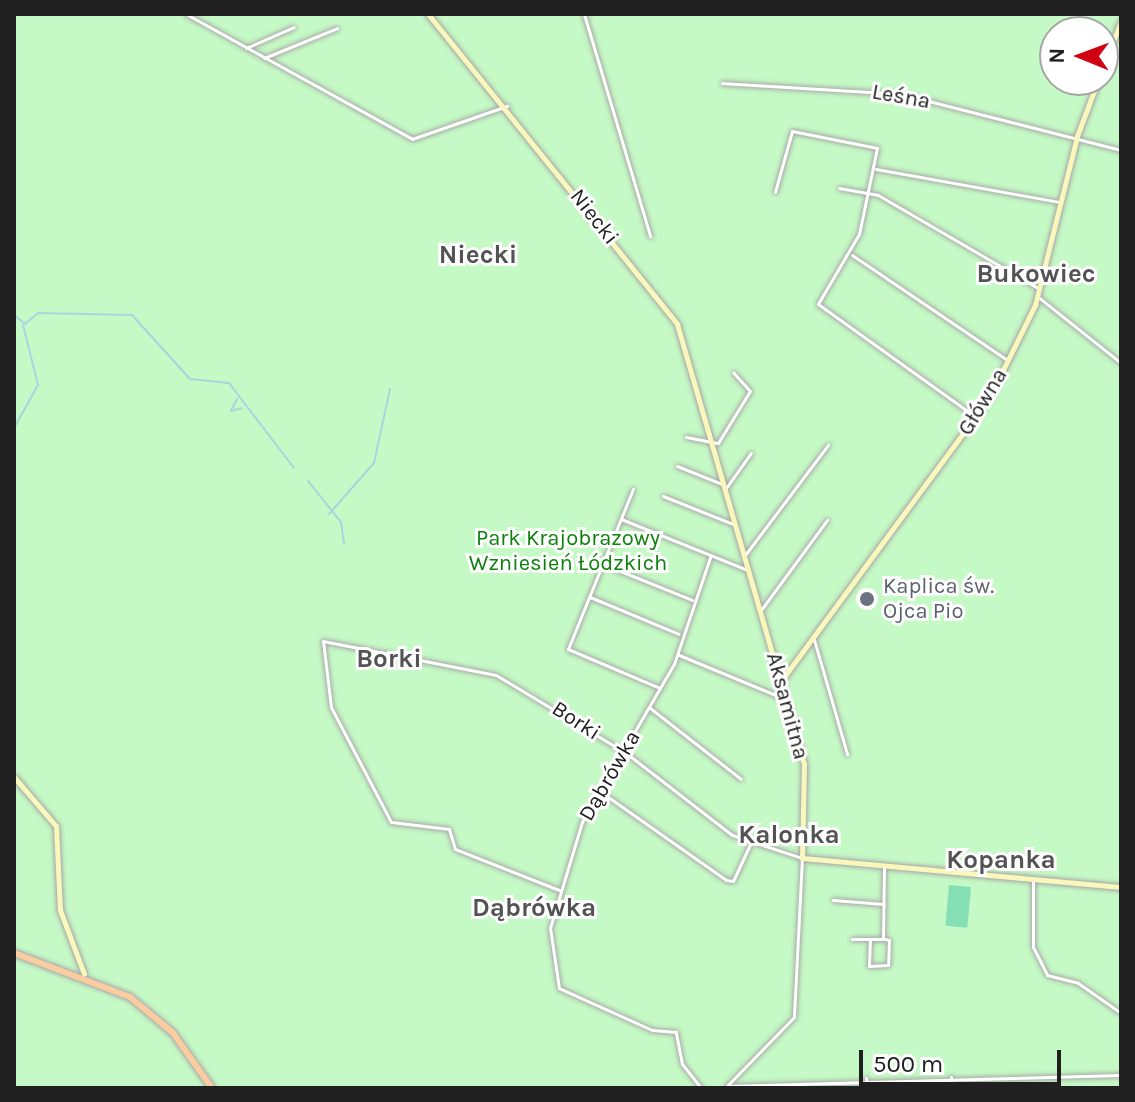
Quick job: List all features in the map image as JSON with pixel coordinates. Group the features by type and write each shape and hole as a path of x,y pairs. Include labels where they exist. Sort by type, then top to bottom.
{"main road":[{"path":"14,953 84,974 153,1013 212,1088"}],"street":[{"path":"186,14 420,140 507,106"},
{"name":"Niecki","path":"428,14 507,106 675,321 713,446"},
{"path":"584,14 650,236"},
{"path":"246,48 294,27"},
{"path":"264,58 337,28"},
{"name":"Leśna","path":"722,83 901,94 1077,136 1121,150"},
{"path":"1092,96 1077,136 1036,287 1037,296 1121,363"},
{"path":"775,192 792,131 873,144 876,169 851,255 818,304 976,417"},
{"path":"876,169 1060,202"},
{"path":"839,188 870,192 1036,287"},
{"path":"851,255 1007,360"},
{"name":"Główna","path":"781,681 976,417 1037,296"},
{"path":"686,437 713,446 750,391 733,372"},
{"path":"745,555 828,445"},
{"name":"Aksamitna","path":"713,446 805,766 794,1017 726,1087"},
{"path":"677,466 724,486 751,453"},
{"path":"633,489 568,649 660,688"},
{"path":"663,496 736,524"},
{"path":"621,519 749,570"},
{"path":"761,610 827,520"},
{"path":"711,555 679,634 678,655 786,700"},
{"path":"603,564 692,601"},
{"path":"589,597 679,634"},
{"path":"813,636 847,754"},
{"name":"Borki","path":"559,890 455,849 449,829 391,822 331,707 323,641 496,675 626,753 750,845 802,858"},
{"name":"Dąbrówka","path":"678,655 626,753 582,822 550,928 558,986 652,1030 676,1032 682,1064 701,1088"},
{"path":"650,708 741,779"},
{"path":"14,777 56,826 60,910 84,974"},
{"path":"601,792 726,880 733,881 750,845"},
{"path":"802,858 1121,887"},
{"path":"870,939 871,968 888,965 883,939 884,865"},
{"path":"1033,879 1033,947 1047,975 1078,983 1121,1013"},
{"path":"833,900 884,904"},
{"path":"852,939 883,939"},
{"path":"726,1087 866,1078 1121,1075"},
{"path":"951,1077 952,1088"},
{"path":"866,1078 868,1088"}],"green space":[{"name":"Park Krajobrazowy Wzniesień Łódzkich","path":"14,14 1121,14 1121,1088 14,1088"},
{"path":"949,885 971,887 967,928 945,926"}],"waterway":[{"path":"14,315 25,324 38,313 132,315 190,379 229,383 294,468"},
{"path":"14,428 38,385 23,325"},
{"path":"329,514 374,463 390,389"},
{"path":"237,399 231,411 242,408"},
{"path":"308,481 341,522 344,544"},
{"path":"14,693 14,723"}],"place":[{"name":"Kaplica św. Ojca Pio","path":"867,599"}],"district":[{"name":"Niecki","path":"478,255"},
{"name":"Bukowiec","path":"1036,274"},
{"name":"Borki","path":"389,659"},
{"name":"Kalonka","path":"789,835"},
{"name":"Kopanka","path":"1001,860"},
{"name":"Dąbrówka","path":"534,908"}]}
